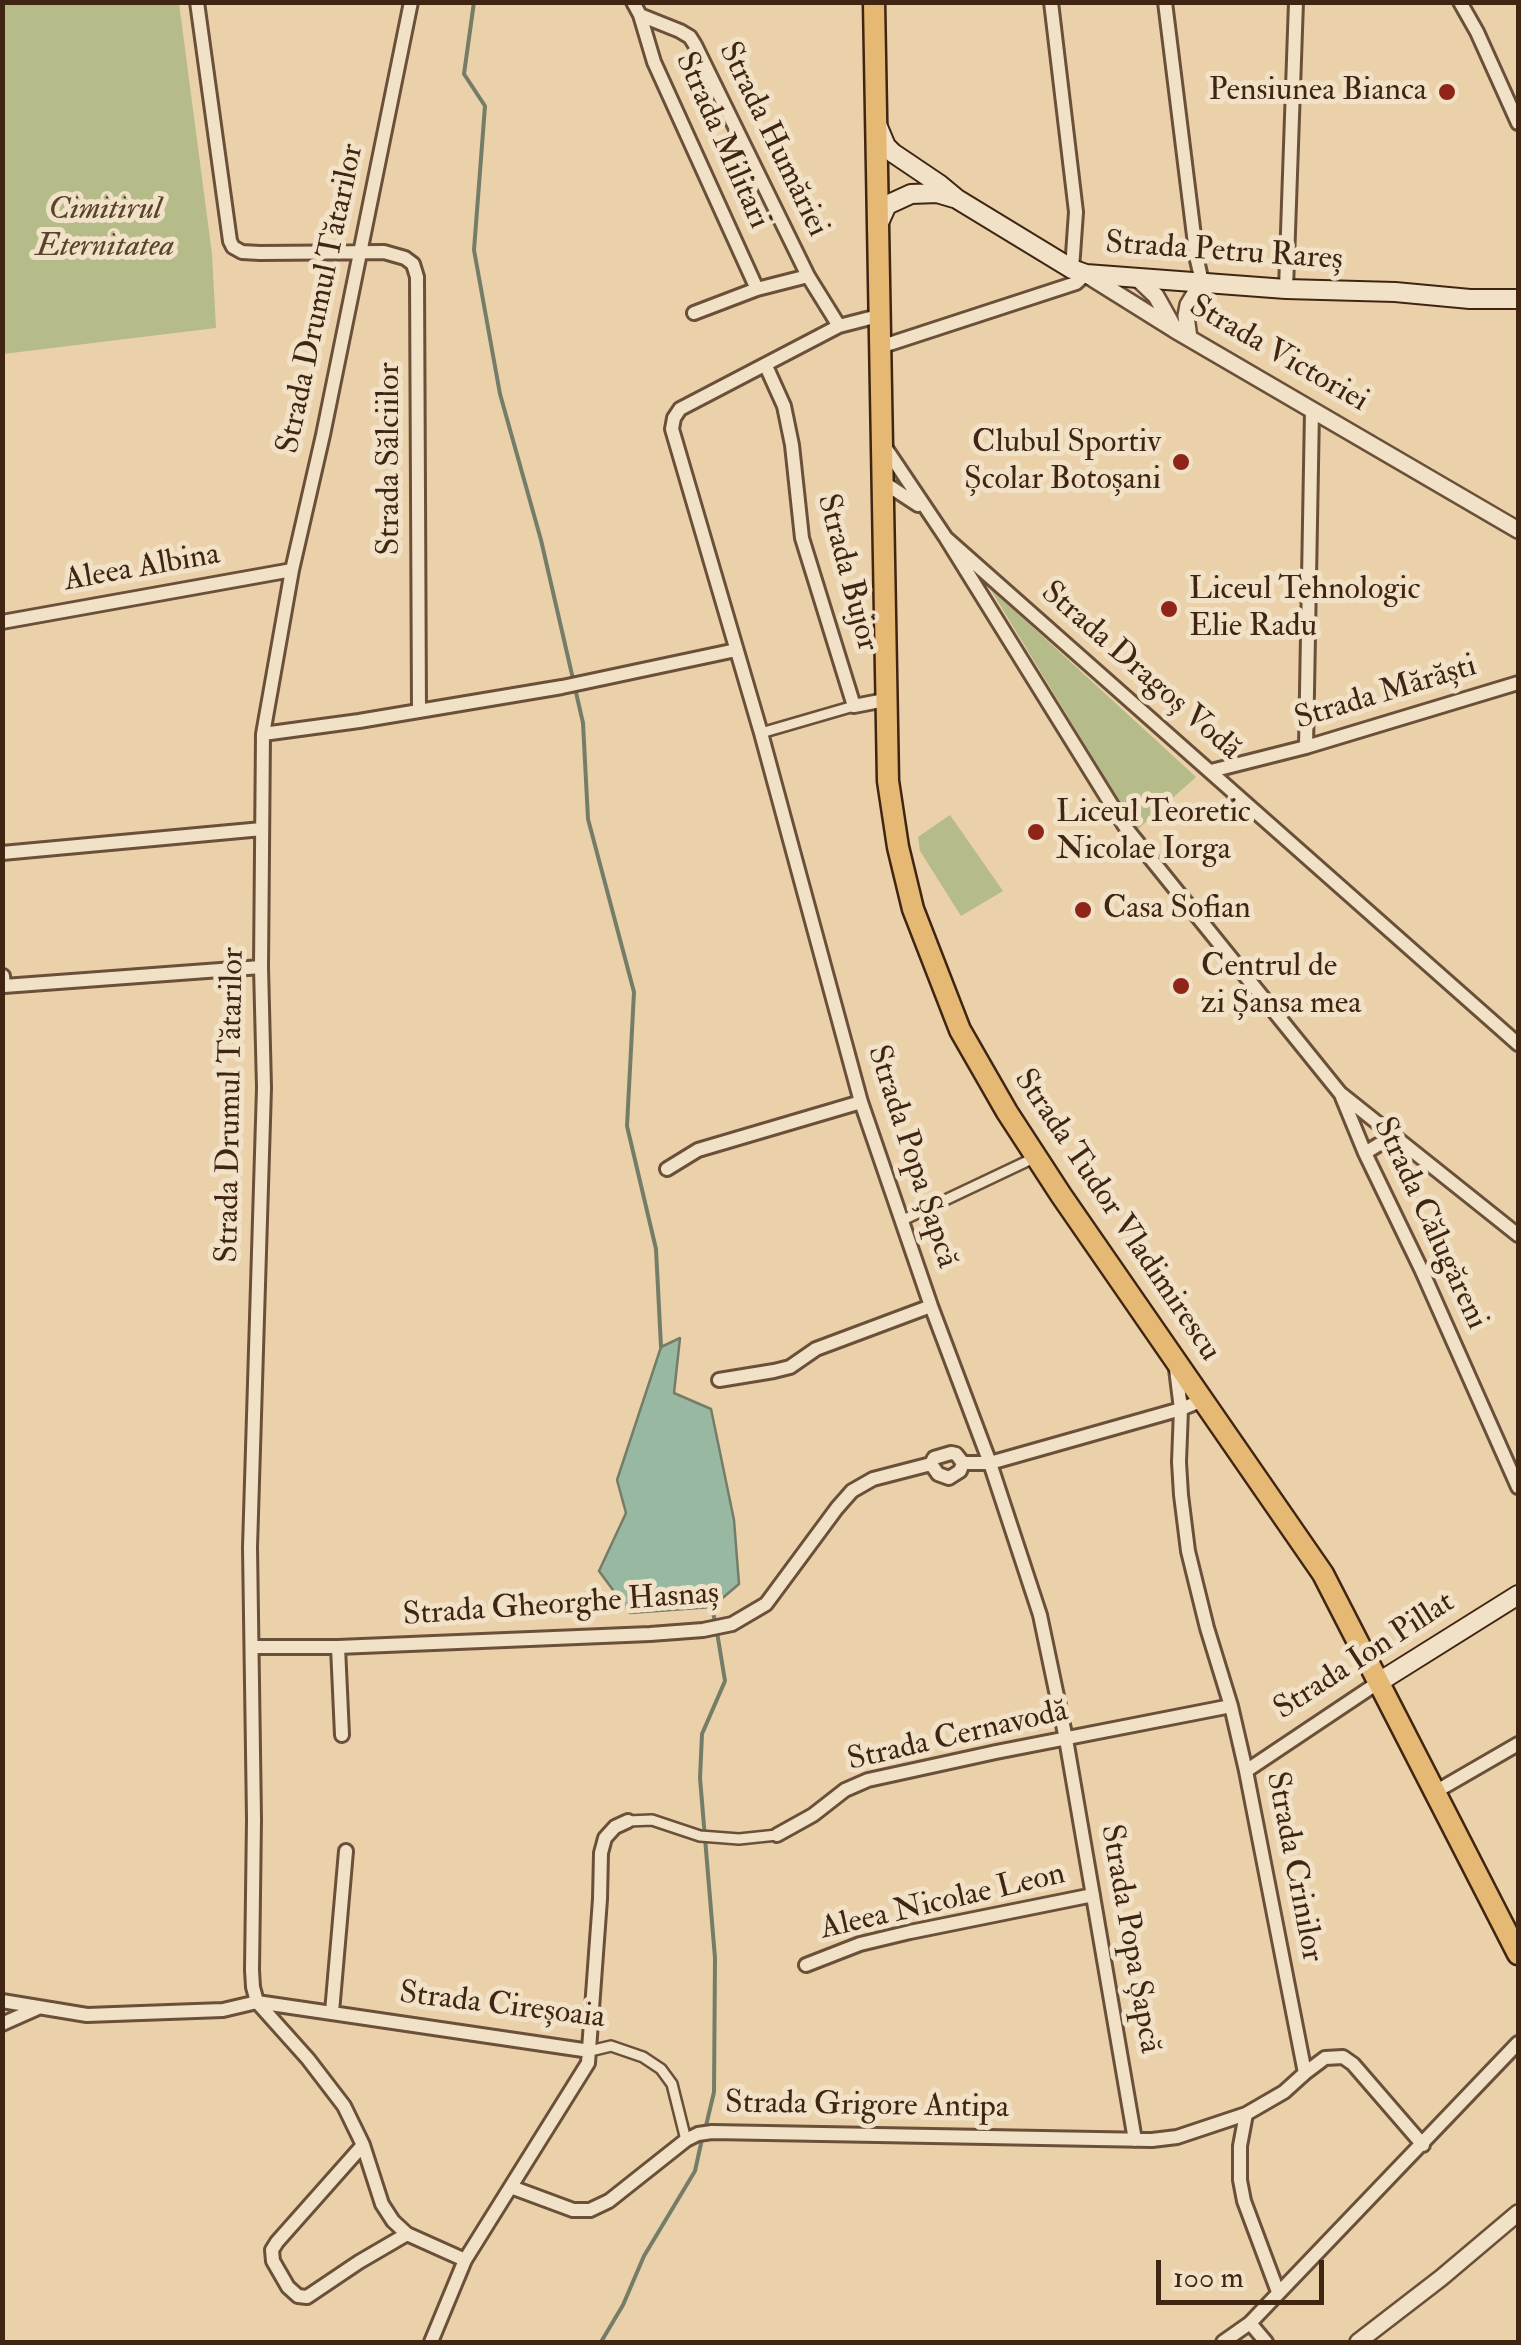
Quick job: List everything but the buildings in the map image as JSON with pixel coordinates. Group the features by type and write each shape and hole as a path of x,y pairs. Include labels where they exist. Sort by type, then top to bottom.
{"main road":[{"name":"Strada Tudor Vladimirescu","path":"874,2 888,780 913,909 960,1030 1036,1157 1323,1574 1518,1954"},
{"name":"Strada Victoriei","path":"878,127 886,146 921,174 1079,271"},
{"path":"878,178 921,174"},
{"name":"Strada Victoriei","path":"878,178 911,194 937,193 957,199"},
{"path":"877,227 888,205 911,194"},
{"name":"Strada Petru Rareș","path":"1079,271 1286,288 1470,299 1518,298"},
{"name":"Strada Ion Pillat","path":"1379,1682 1518,1595"}],"street":[{"path":"198,2 233,247 242,252 359,252"},
{"name":"Strada Drumul Tătarilor","path":"257,2002 252,1952 251,1531 264,1088 263,734 292,570 411,2"},
{"path":"1051,2 1076,212 1079,271"},
{"path":"1165,2 1202,282 1188,304 1182,334"},
{"path":"1286,288 1296,2"},
{"path":"1460,2 1518,123"},
{"name":"Strada Humăriei","path":"636,9 690,36 808,276 839,326"},
{"name":"Strada Militari","path":"636,9 654,62 757,289"},
{"name":"Strada Sălciilor","path":"359,252 384,252 405,258 413,264 419,289 419,712"},
{"name":"Strada Victoriei","path":"1079,271 1518,530"},
{"name":"Strada Petru Rareș","path":"880,348 1076,283 1079,271"},
{"path":"694,313 757,289 808,276"},
{"path":"1136,278 1156,296 1182,334"},
{"name":"Strada Popa Șapcă","path":"878,316 839,326 680,409 672,429 761,734 861,1102 1040,1615 1066,1740 1135,2140"},
{"name":"Strada Bujor","path":"766,366 784,406 802,538 854,706"},
{"path":"1306,747 1312,410"},
{"name":"Strada Dragoș Vodă","path":"882,443 946,538 1518,1044"},
{"path":"883,482 926,510"},
{"path":"946,538 1126,828 1340,1093 1518,1235"},
{"name":"Aleea Albina","path":"2,622 292,570"},
{"path":"263,734 562,687 736,650"},
{"name":"Strada Mărăști","path":"1211,771 1306,747 1518,683"},
{"path":"761,734 885,700"},
{"path":"2,852 262,829"},
{"path":"2,976 4,986 261,968"},
{"name":"Strada Călugăreni","path":"1340,1093 1364,1154 1422,1271 1518,1486"},
{"path":"667,1169 698,1150 861,1102"},
{"path":"1364,1154 1395,1139"},
{"path":"903,1220 1036,1157"},
{"path":"719,1380 774,1372 798,1363 816,1348 931,1306"},
{"name":"Strada Crinilor","path":"1176,1361 1181,1409 1180,1478 1188,1551 1246,1770 1305,2074"},
{"name":"Strada Gheorghe Hasnaș","path":"252,1647 338,1648 703,1630 732,1624 766,1604 837,1508 852,1491 874,1479 931,1464 938,1474 950,1478 960,1472 962,1463 990,1463 1203,1400"},
{"path":"338,1648 342,1735"},
{"name":"Strada Ion Pillat","path":"1246,1770 1379,1682"},
{"name":"Strada Cernavodă","path":"431,2342 465,2260 581,2077 590,2051 601,1854 605,1838 614,1827 652,1820 705,1837 778,1836 845,1790 868,1780 1231,1706"},
{"path":"1435,1792 1518,1744"},
{"path":"332,2012 346,1852"},
{"name":"Aleea Nicolae Leon","path":"806,1964 860,1944 910,1932 1094,1895"},
{"path":"2,2001 87,2014 185,2013 257,2002 344,2106 392,2221 407,2234 465,2260"},
{"name":"Strada Cireșoaia","path":"257,2002 590,2051 611,2046 643,2057 661,2069 699,2135"},
{"path":"2,2024 38,2008"},
{"path":"1223,2342 1250,2323 1518,2043"},
{"path":"1278,2292 1240,2180 1240,2146 1246,2114 1284,2092 1325,2058 1343,2058 1354,2064 1422,2144"},
{"name":"Strada Grigore Antipa","path":"511,2187 573,2210 590,2210 609,2201 699,2135 1135,2140 1177,2137 1246,2114"},
{"path":"363,2145 277,2242 272,2250 273,2261 288,2286 298,2296 307,2297 407,2234"},
{"path":"1358,2342 1518,2213"},
{"path":"1250,2323 1266,2342"}],"green space":[{"name":"Cimitirul Eternitatea","path":"2,3 179,3 212,254 216,328 3,354"},
{"path":"989,587 1196,777 1137,830 1124,809"},
{"path":"950,815 1003,891 961,916 920,851 918,837"}],"shaded area":[{"path":"680,1338 674,1393 711,1409 734,1520 739,1584 712,1607 630,1613 599,1571 626,1513 617,1480 661,1347"}],"waterway":[{"path":"474,2 464,74 485,106 474,250 500,394 541,540 573,679"},
{"path":"575,688 583,723 588,819 634,992 627,1126 656,1249 661,1347"},
{"path":"712,1607 715,1622"},
{"path":"705,2130 714,2092 715,1958 700,1778 702,1734 725,1681 717,1632"},
{"path":"601,2342 623,2305 644,2256 695,2171 702,2139"}],"place":[{"name":"Pensiunea Bianca","path":"1447,92"},
{"name":"Clubul Sportiv Școlar Botoșani","path":"1181,462"},
{"name":"Liceul Tehnologic Elie Radu","path":"1169,609"},
{"name":"Liceul Teoretic Nicolae Iorga","path":"1036,832"},
{"name":"Casa Sofian","path":"1083,910"},
{"name":"Centrul de zi Șansa mea","path":"1181,986"}]}
